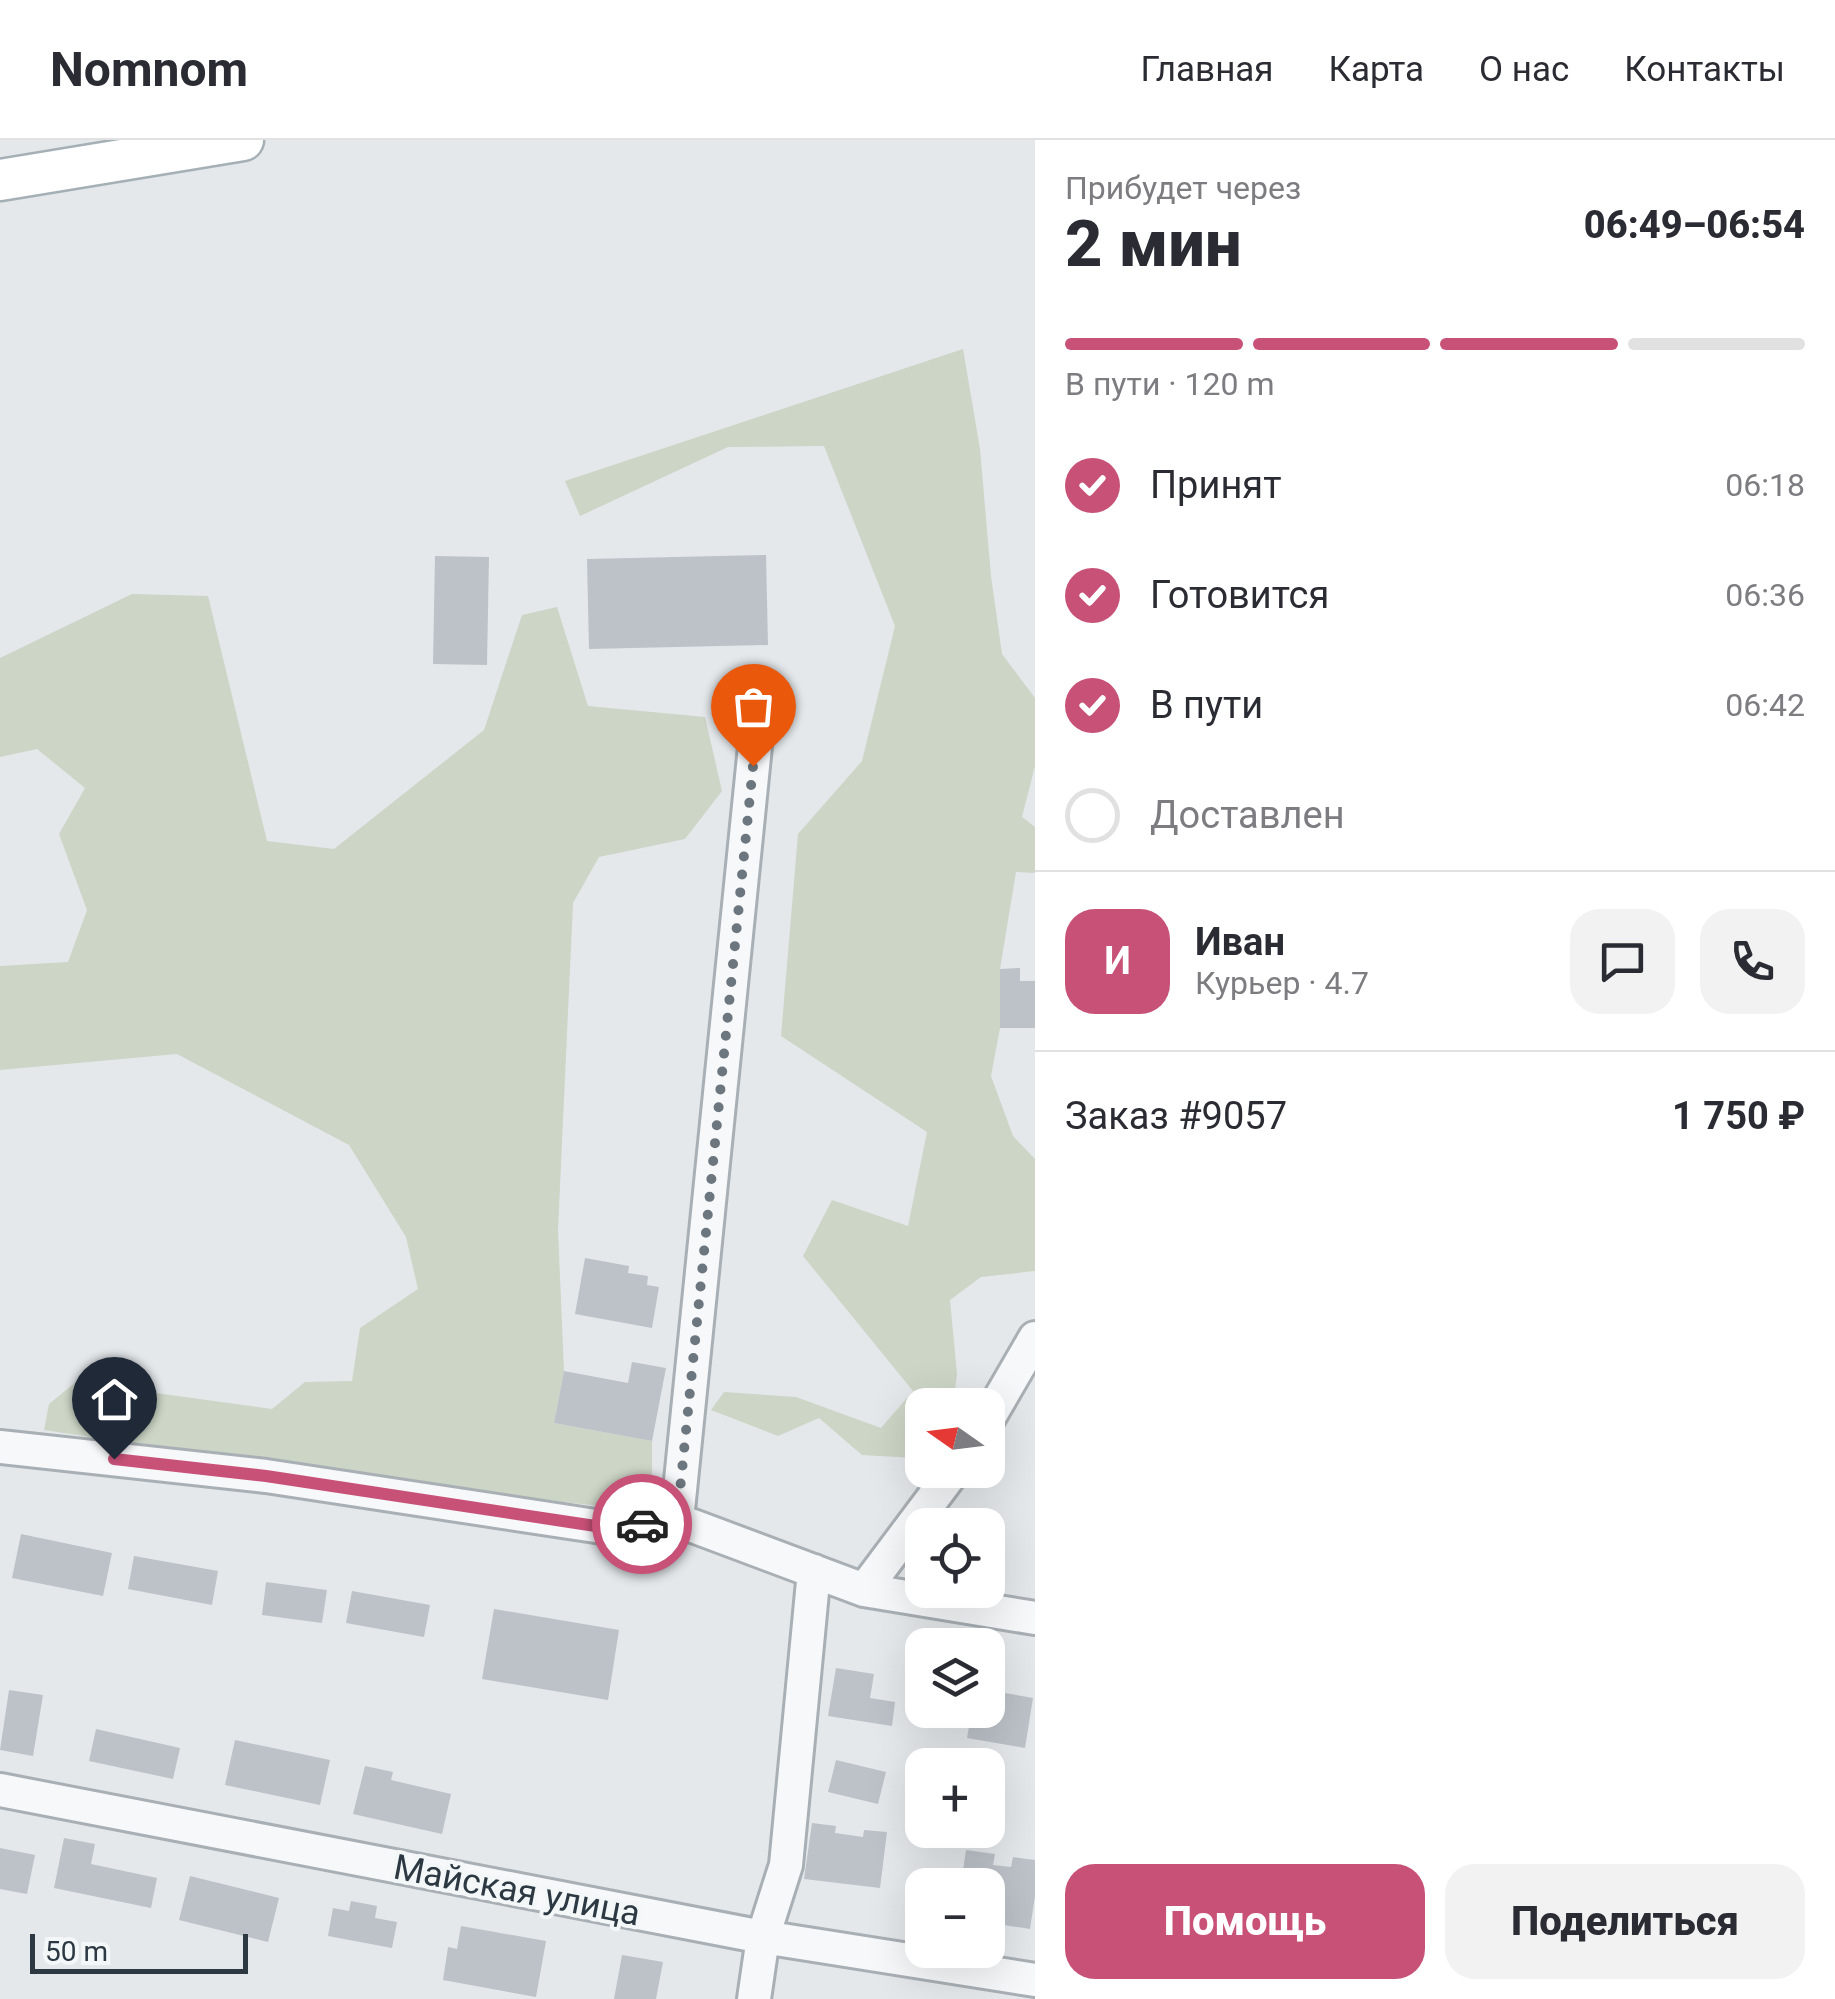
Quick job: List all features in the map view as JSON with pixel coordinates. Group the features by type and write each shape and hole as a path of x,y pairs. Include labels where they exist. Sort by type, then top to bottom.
{"main road":[{"path":"0,180 243,140"}],"street":[{"path":"677,1520 761,687"},
{"path":"1005,1390 1035,1338"},
{"path":"0,1446 266,1476 602,1527 677,1520 864,1590 1035,1618"},
{"path":"864,1590 940,1488"},
{"path":"754,1999 763,1937 786,1866 814,1572"},
{"name":"Майская улица","path":"0,1790 763,1937 1035,1980"}],"green space":[{"path":"963,349 980,449 1002,654 1035,698 1035,766 1022,817 1035,827 1035,873 1016,872 1000,969 1000,1028 991,1076 1013,1136 1035,1159 1035,1271 981,1277 950,1300 955,1388 911,1388 803,1256 832,1200 908,1226 927,1132 781,1036 798,834 862,761 895,626 824,446 728,447 580,516 565,481"},
{"path":"132,594 208,596 267,841 334,849 484,730 522,615 557,607 588,706 705,717 722,791 685,839 599,857 573,903 558,1230 564,1371 554,1423 652,1441 652,1490 620,1508 425,1488 44,1430 49,1404 76,1382 272,1409 305,1382 352,1381 360,1328 418,1289 406,1237 349,1145 177,1054 0,1070 0,966 68,962 87,910 59,834 85,788 37,749 0,757 0,658"},
{"path":"724,1392 796,1397 881,1428 905,1400 905,1457 862,1455 819,1418 778,1436 711,1410"}],"building":[{"path":"766,555 768,645 589,649 587,559"},
{"path":"435,556 489,557 487,665 433,664"},
{"path":"1020,968 1020,981 1035,981 1035,1028 1000,1028 1000,969"},
{"path":"585,1258 629,1266 628,1273 648,1276 647,1285 659,1287 652,1328 575,1314"},
{"path":"632,1362 666,1368 652,1441 554,1423 564,1371 628,1383"},
{"path":"21,1534 112,1553 103,1596 12,1578"},
{"path":"134,1556 218,1571 212,1605 128,1589"},
{"path":"266,1582 327,1590 322,1623 262,1615"},
{"path":"352,1591 430,1605 424,1637 346,1623"},
{"path":"494,1609 619,1630 608,1700 482,1679"},
{"path":"836,1668 874,1674 870,1698 895,1702 892,1726 828,1716"},
{"path":"9,1690 43,1695 33,1756 0,1750"},
{"path":"1005,1693 1033,1698 1025,1748 967,1738 969,1728 1005,1728"},
{"path":"96,1729 180,1748 173,1779 89,1761"},
{"path":"235,1740 330,1760 320,1805 225,1785"},
{"path":"836,1760 886,1772 878,1804 828,1792"},
{"path":"365,1766 393,1772 391,1780 451,1794 442,1834 353,1814"},
{"path":"812,1823 836,1826 835,1833 863,1837 864,1830 887,1832 880,1888 804,1879"},
{"path":"64,1838 95,1844 91,1864 157,1878 151,1908 54,1888"},
{"path":"0,1848 35,1855 27,1894 0,1889"},
{"path":"966,1850 995,1854 993,1865 1011,1867 1013,1857 1035,1860 1030,1929 1005,1925 1005,1868 963,1868"},
{"path":"190,1876 279,1898 268,1942 179,1920"},
{"path":"351,1901 377,1906 375,1918 397,1922 392,1948 328,1936 333,1908 349,1911"},
{"path":"461,1926 546,1941 536,1997 443,1980 448,1947 457,1949"},
{"path":"622,1955 663,1962 656,1999 614,1999"}],"way so far":[{"path":"642,1524 677,1520 753,766"}],"route":[{"path":"114,1459 266,1476 602,1527 642,1524"}]}
